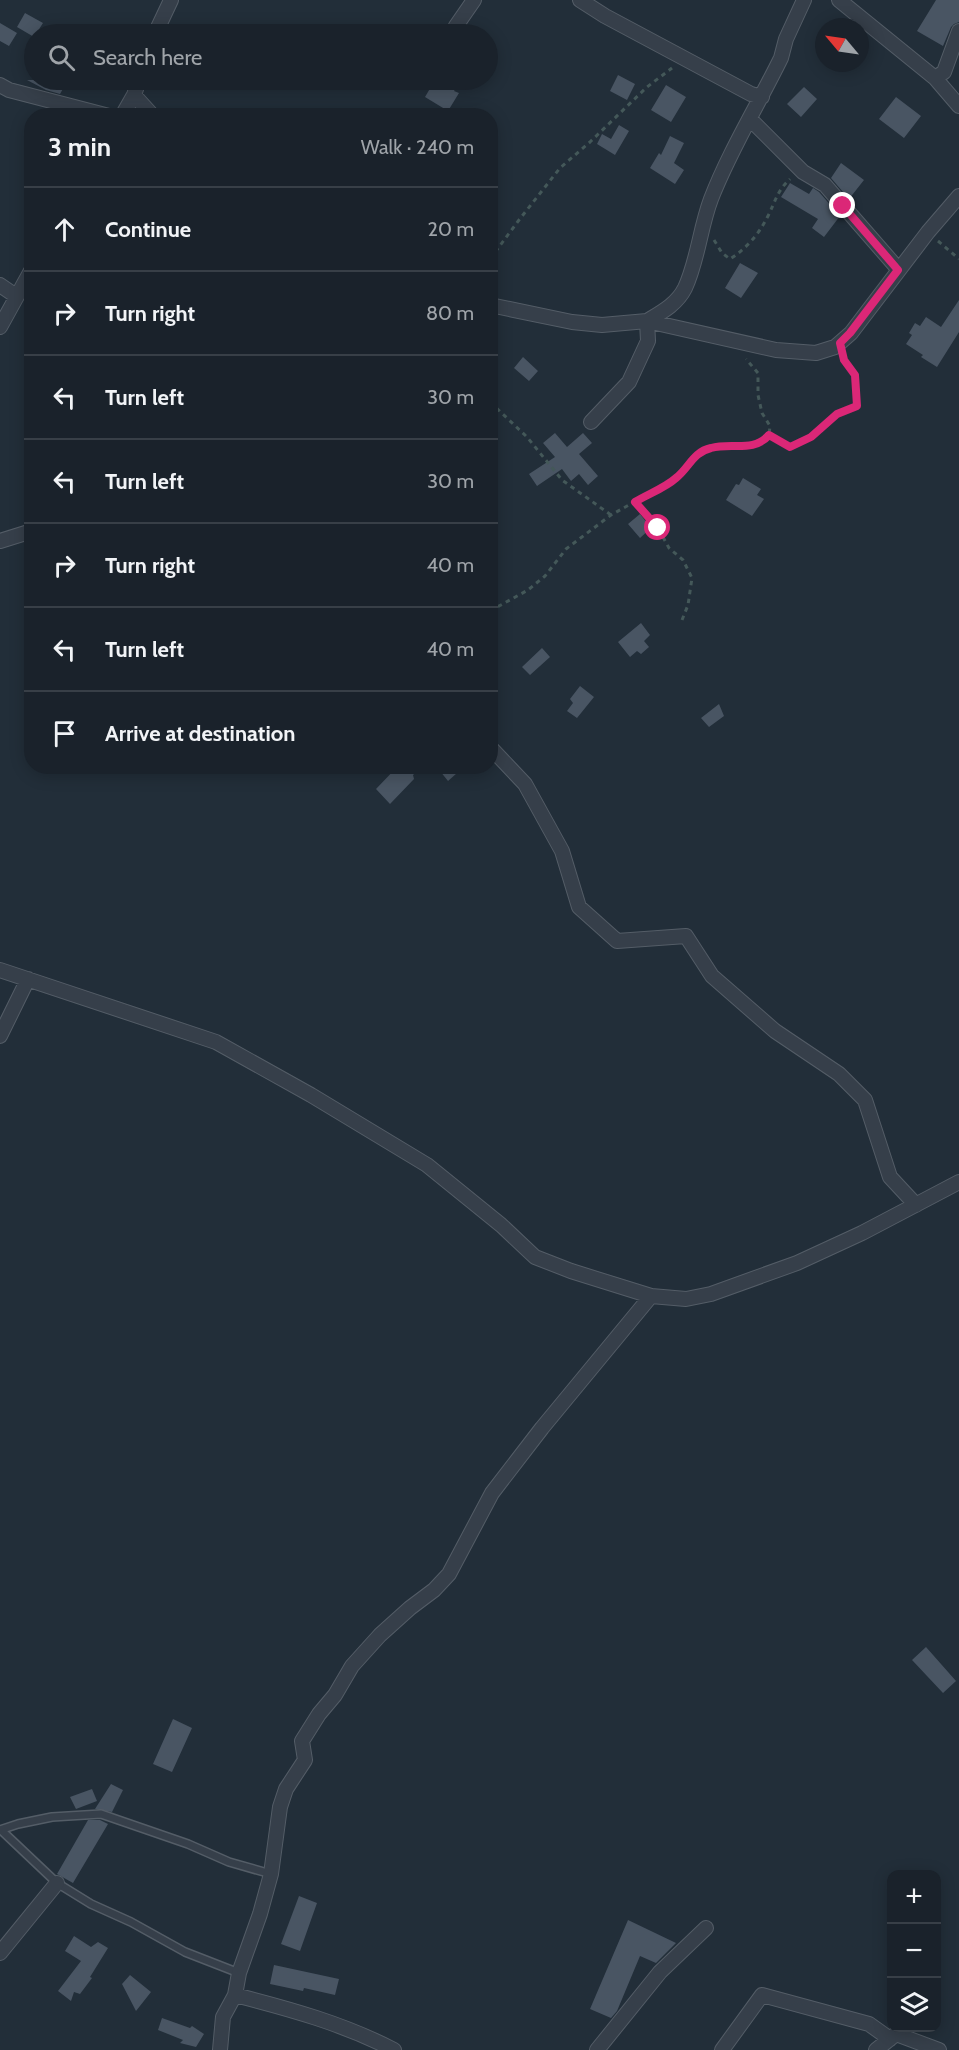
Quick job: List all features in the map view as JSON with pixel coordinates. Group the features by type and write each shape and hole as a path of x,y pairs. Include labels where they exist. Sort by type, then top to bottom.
{"street":[{"path":"160,24 171,0"},
{"path":"457,24 474,0"},
{"path":"580,0 605,16 751,94 762,97"},
{"path":"647,321 674,304 684,289 693,267 711,201 724,168 781,58 786,39 804,0"},
{"path":"838,0 935,78 959,106"},
{"path":"935,78 945,72 959,31"},
{"path":"0,85 9,90 78,108"},
{"path":"127,108 136,90"},
{"path":"134,95 146,108"},
{"path":"750,119 800,169 825,185 898,270"},
{"path":"498,307 572,322 603,325 647,321 776,350 816,353 835,347 850,333 928,232 959,196"},
{"path":"0,327 24,282"},
{"path":"0,285 16,296"},
{"path":"591,422 629,382 648,341 647,321"},
{"path":"0,541 24,534"},
{"path":"498,755 525,784 562,851 579,907 617,941 686,936 712,976 776,1031 839,1074 865,1100 890,1177 916,1205"},
{"path":"0,970 216,1042 311,1095 428,1166 535,1257 651,1296 686,1299 711,1294 797,1263 862,1233 959,1182"},
{"path":"0,1036 28,979"},
{"path":"220,2050 223,2017 235,1995 239,1973 260,1914 271,1874 277,1828 286,1789 305,1760 302,1741 319,1714 335,1695 352,1666 380,1635 434,1590 449,1574 492,1493 587,1372 624,1331 651,1296"},
{"path":"0,1953 57,1883"},
{"path":"597,2050 660,1972 706,1928"},
{"path":"235,1995 302,2012 372,2038 394,2050"},
{"path":"722,2050 762,1995 869,2024 890,2039"},
{"path":"876,2050 896,2034 939,2050"}],"lane":[{"path":"239,1973 185,1952 131,1922 91,1904 57,1883 0,1830 52,1817 101,1814 188,1844 230,1862 271,1874"}],"path":[{"path":"498,248 560,168 646,87 685,58"},
{"path":"701,233 712,237 722,253 730,259 741,252 754,239 779,189 800,169"},
{"path":"928,232 959,259"},
{"path":"498,607 528,590 545,576 566,549 611,515 677,478 698,453 711,448 750,446 763,442 769,435 770,426 762,413 758,395 758,373 725,339"},
{"path":"769,435 790,447 811,437 837,414 857,406 855,375 844,360 840,343"},
{"path":"498,410 527,437 562,480 611,515"},
{"path":"635,502 658,528 669,548 683,560 692,578 688,605 682,620"}],"building":[{"path":"936,0 959,0 959,22 951,27 943,46 917,31"},
{"path":"25,13 43,23 24,24 24,31 17,27"},
{"path":"0,23 17,33 9,46 0,41"},
{"path":"618,75 635,84 627,100 610,91"},
{"path":"666,85 686,97 671,122 651,110"},
{"path":"804,87 817,99 801,117 787,104"},
{"path":"46,90 62,90 60,94"},
{"path":"429,90 455,90 459,93 450,108 443,108 425,97"},
{"path":"896,97 921,116 904,138 879,119"},
{"path":"619,125 629,131 615,155 597,144 602,134 611,139"},
{"path":"670,136 684,143 674,163 684,170 675,184 650,168 659,153 661,155"},
{"path":"841,163 864,180 849,199 831,178"},
{"path":"790,183 809,194 813,188 840,216 824,237 812,228 818,219 781,197"},
{"path":"740,263 758,273 741,298 725,288"},
{"path":"959,300 959,332 937,367 906,344 912,335 909,333 915,323 920,326 926,317 941,327"},
{"path":"523,357 538,371 529,381 514,368"},
{"path":"555,433 567,447 583,433 592,443 579,454 598,476 588,485 579,474 571,481 562,469 537,486 529,474 555,457 543,443"},
{"path":"743,478 761,489 757,495 764,499 752,516 726,500 736,484 739,485"},
{"path":"640,514 651,528 640,538 628,524"},
{"path":"641,623 650,635 644,641 649,647 641,654 637,651 630,657 618,642"},
{"path":"542,648 550,657 530,675 522,667"},
{"path":"580,686 594,697 577,718 567,711 573,703 570,699"},
{"path":"719,704 724,716 709,727 701,718"},
{"path":"390,774 414,774 414,779 390,804 376,789"},
{"path":"442,774 456,774 448,781"},
{"path":"926,1647 956,1681 943,1693 912,1660"},
{"path":"173,1719 192,1728 172,1772 153,1764"},
{"path":"111,1784 123,1790 112,1812 95,1809"},
{"path":"92,1789 97,1801 76,1809 70,1797"},
{"path":"88,1820 100,1820 108,1824 73,1883 57,1874"},
{"path":"299,1896 317,1903 300,1951 281,1944"},
{"path":"628,1920 676,1943 656,1963 640,1956 617,2011 611,2018 590,2009"},
{"path":"74,1936 91,1947 98,1942 108,1948 90,1977 92,1978 80,1994 74,1992 71,2001 58,1991 81,1961 65,1951"},
{"path":"274,1965 339,1979 335,1995 270,1984"},
{"path":"130,1975 151,1992 136,2011 122,1984"},
{"path":"162,2018 190,2028 192,2026 204,2034 196,2047 180,2043 183,2040 158,2030"}],"route":[{"path":"658,528 635,502 677,478 698,453 711,448 750,446 763,442 769,435 790,447 811,437 837,414 857,406 855,375 844,360 840,343 898,270 843,206"}]}
